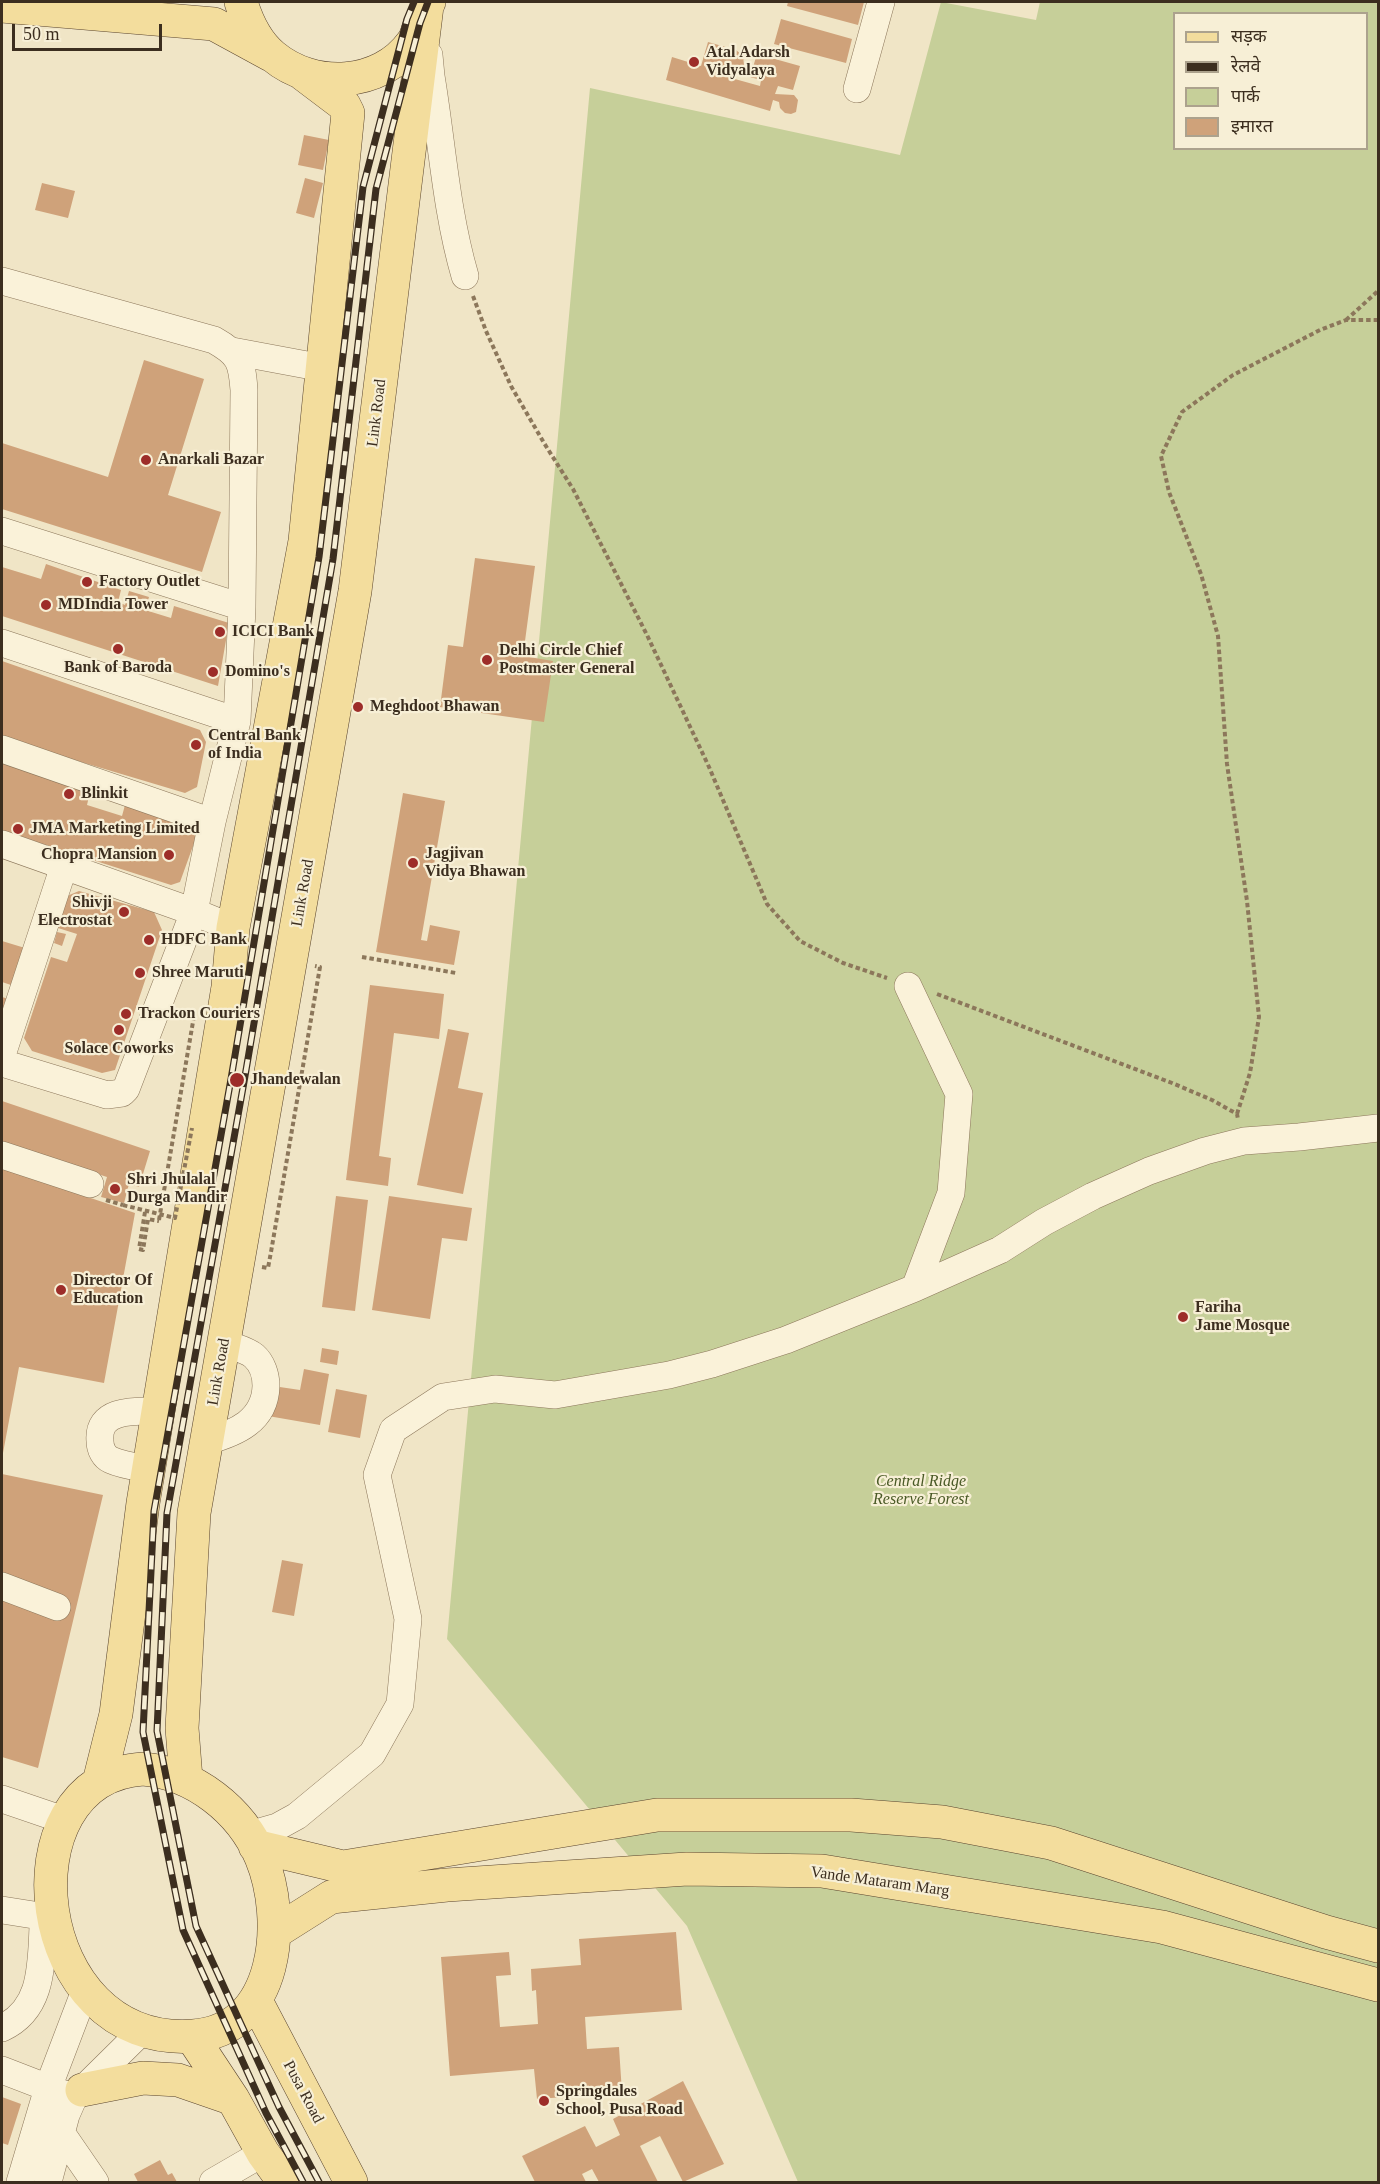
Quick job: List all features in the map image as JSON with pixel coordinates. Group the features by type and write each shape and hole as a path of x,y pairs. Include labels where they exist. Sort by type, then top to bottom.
{"main road":[{"path":"241,2 246,20 257,39 271,55"},
{"path":"2,6 214,24 303,74 322,79 343,80 364,76 400,56 414,41 428,3"},
{"name":"Link Road","path":"186,1779 182,1728 194,1513 355,591 428,3"},
{"path":"100,1778 116,1714 148,1469 228,987 233,928 305,541 348,113 344,105 303,74"},
{"path":"143,1769 165,1771 186,1779 221,1803 252,1841 265,1870 272,1895 274,1933 268,1968 256,2001 243,2016 230,2025 212,2033 192,2037 166,2036 142,2031 109,2015 83,1996 58,1962 41,1921 36,1882 38,1852 45,1830 52,1816 73,1793 100,1778 121,1771 143,1769"},
{"path":"252,1841 342,1867 657,1815 862,1816 942,1822 1051,1843 1326,1932 1378,1946"},
{"name":"Vande Mataram Marg","path":"274,1933 331,1897 447,1885 687,1869 822,1871 1162,1927 1378,1985"},
{"name":"Pusa Road","path":"256,2001 351,2182"},
{"path":"192,2037 233,2099 263,2153 284,2182"},
{"path":"65,2087 143,2078 178,2080 233,2099"}],"street":[{"path":"857,89 881,2"},
{"path":"428,3 430,76 452,217 465,276"},
{"path":"2,281 214,340 232,351 239,360 243,371 244,390 242,607 237,721 212,822 194,912 126,1089 122,1093 107,1095 2,1063"},
{"path":"232,351 323,368"},
{"path":"2,531 242,607"},
{"path":"2,643 237,721"},
{"path":"2,749 212,822"},
{"path":"2,844 233,928"},
{"path":"2,1054 64,866"},
{"path":"908,986 959,1094 951,1193 915,1288"},
{"path":"252,1841 297,1816 372,1754 400,1704 408,1619 377,1475 393,1430 442,1397 495,1389 555,1395 669,1375 712,1364 786,1340 915,1288 1000,1250 1044,1221 1093,1196 1149,1171 1205,1151 1244,1141 1378,1128"},
{"path":"2,1155 90,1184"},
{"path":"207,1441 243,1428 262,1408 266,1396 266,1380 262,1367 253,1355 224,1343"},
{"path":"148,1469 112,1461 102,1451 100,1434 105,1422 120,1412 158,1411"},
{"path":"2,1586 57,1607"},
{"path":"2,1799 52,1816"},
{"path":"2,1910 41,1921 41,1976 26,2008 14,2021 2,2028"},
{"path":"48,2182 66,2115 65,2087 83,1996"},
{"path":"20,2182 65,2087 142,2031"},
{"path":"2,2070 65,2087"},
{"path":"62,2134 94,2182"},
{"path":"213,2182 263,2153"}],"path":[{"path":"465,276 486,331 511,386 573,489 647,635 709,767 767,904 800,941 843,963 952,999 1130,1066 1212,1100 1237,1114"},
{"path":"1346,320 1378,291"},
{"path":"1244,1141 1237,1114 1250,1073 1260,1017 1247,901 1227,764 1218,636 1201,573 1169,492 1161,456 1182,412 1233,375 1320,330 1346,320 1378,320"},
{"path":"362,957 456,973"},
{"path":"271,1252 318,981"},
{"path":"159,1220 192,1030"},
{"path":"123,1205 175,1218 192,1128"},
{"path":"145,1212 139,1250 143,1250 148,1219"}],"green space":[{"name":"Central Ridge Reserve Forest","path":"941,2 1036,20 1040,2 1378,2 1378,2182 798,2182 687,1926 447,1639 590,88 900,155"}],"building":[{"path":"788,2 864,2 858,25 787,6"},
{"path":"781,19 852,39 846,63 774,44"},
{"path":"708,42 736,50 743,56 744,65 740,72 725,70 724,76 760,86 761,80 750,77 757,54 800,66 793,90 778,86 775,94 794,95 798,100 796,112 785,113 780,108 779,102 773,100 770,111 666,80 672,57 701,66"},
{"path":"304,135 329,140 323,170 298,165"},
{"path":"305,178 323,183 314,218 296,213"},
{"path":"42,183 75,191 68,218 35,210"},
{"name":"Anarkali Bazar","path":"144,360 204,379 168,495 221,512 202,572 2,509 2,443 108,477"},
{"path":"475,558 535,566 523,656 553,661 544,722 440,707 448,645 463,647"},
{"path":"46,564 121,590 118,602 125,605 129,591 149,597 145,610 171,618 174,606 229,623 218,686 2,616 2,567 41,579"},
{"path":"2,661 200,730 206,742 197,787 185,793 2,736"},
{"path":"2,763 90,792 87,805 122,816 125,805 191,827 197,835 180,882 171,885 2,831"},
{"name":"Jagjivan Vidya Bhawan","path":"403,793 445,801 421,940 427,941 430,925 460,931 454,965 376,952"},
{"path":"79,891 154,912 162,930 115,1070 102,1073 32,1051 24,1038 51,957 67,962 77,934 58,928 67,896"},
{"path":"57,932 66,934 62,946 54,943"},
{"path":"2,941 25,948 14,986 2,982"},
{"path":"370,985 444,994 439,1039 394,1033 379,1156 391,1158 388,1186 346,1180"},
{"path":"2,997 12,1000 2,1032"},
{"path":"448,1029 469,1033 458,1088 483,1093 463,1194 417,1185"},
{"path":"2,1101 150,1151 139,1187 129,1184 124,1203 101,1197 107,1177 2,1143"},
{"name":"Director Of Education","path":"2,1168 135,1213 104,1383 19,1367 3,1453"},
{"path":"336,1196 368,1200 355,1311 322,1307"},
{"path":"389,1196 472,1208 467,1241 442,1238 430,1319 372,1310"},
{"path":"322,1348 339,1351 337,1365 320,1362"},
{"path":"304,1369 329,1374 320,1425 268,1416 273,1386 300,1390"},
{"path":"336,1389 367,1395 360,1438 328,1432"},
{"path":"2,1474 103,1495 38,1768 2,1757"},
{"path":"282,1560 303,1564 294,1616 272,1612"},
{"path":"676,1932 682,2010 585,2017 587,2049 619,2047 622,2093 537,2099 534,2069 450,2076 441,1957 509,1952 511,1975 496,1976 500,2027 538,2024 536,1990 532,1991 531,1969 581,1965 579,1939"},
{"path":"683,2081 724,2164 683,2182 660,2136 640,2146 658,2182 599,2182 592,2169 582,2174 586,2182 535,2182 522,2156 585,2126 596,2147 620,2135 613,2119"},
{"path":"2,2097 21,2104 8,2145 2,2143"},
{"path":"160,2160 168,2175 172,2173 177,2182 138,2182 134,2174"}],"railway":[{"path":"303,2182 266,2113 183,1930 143,1732 154,1511 231,1079 319,557 363,187 407,19 414,2"},
{"path":"319,2182 279,2107 196,1926 157,1731 167,1513 244,1082 333,559 376,189 420,23 428,2"}],"place":[{"name":"Atal Adarsh Vidyalaya","path":"694,62"},
{"name":"Anarkali Bazar","path":"146,460"},
{"name":"Factory Outlet","path":"87,582"},
{"name":"MDIndia Tower","path":"46,605"},
{"name":"ICICI Bank","path":"220,632"},
{"name":"Bank of Baroda","path":"118,649"},
{"name":"Delhi Circle Chief Postmaster General","path":"487,660"},
{"name":"Domino's","path":"213,672"},
{"name":"Meghdoot Bhawan","path":"358,707"},
{"name":"Central Bank of India","path":"196,745"},
{"name":"Blinkit","path":"69,794"},
{"name":"JMA Marketing Limited","path":"18,829"},
{"name":"Chopra Mansion","path":"169,855"},
{"name":"Jagjivan Vidya Bhawan","path":"413,863"},
{"name":"Shivji Electrostat","path":"124,912"},
{"name":"HDFC Bank","path":"149,940"},
{"name":"Shree Maruti","path":"140,973"},
{"name":"Trackon Couriers","path":"126,1014"},
{"name":"Solace Coworks","path":"119,1030"},
{"name":"Jhandewalan","path":"237,1080"},
{"name":"Shri Jhulalal Durga Mandir","path":"115,1189"},
{"name":"Director Of Education","path":"61,1290"},
{"name":"Fariha Jame Mosque","path":"1183,1317"},
{"name":"Springdales School, Pusa Road","path":"544,2101"}]}
